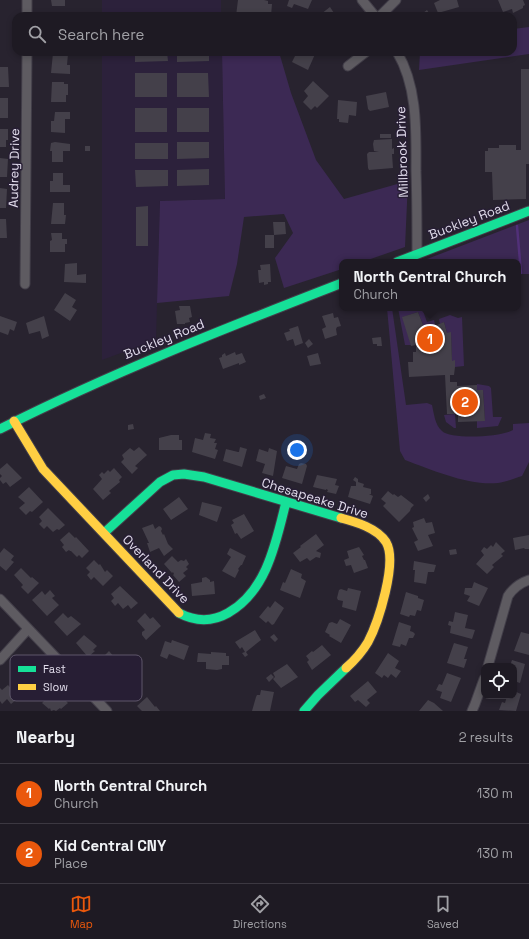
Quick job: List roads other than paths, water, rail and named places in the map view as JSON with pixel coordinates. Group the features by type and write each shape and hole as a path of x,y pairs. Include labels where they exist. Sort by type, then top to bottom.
{"street":[{"path":"27,0 27,12"},
{"path":"362,0 372,12"},
{"path":"384,12 396,0"},
{"name":"Audrey Drive","path":"25,284 27,56"},
{"path":"348,66 361,56"},
{"name":"Millbrook Drive","path":"400,56 405,68 413,98 416,137 418,254"},
{"name":"Buckley Road","path":"405,259 529,211"},
{"name":"Buckley Road","path":"0,429 69,394 128,367 339,284"},
{"name":"Overland Drive","path":"14,421 33,454 44,469 183,616 199,620 214,620 226,615 242,604 256,588 268,566 286,502"},
{"name":"Chesapeake Drive","path":"104,533 160,482 173,475 184,474 204,477 355,522 375,530 385,540 390,549 391,563 380,611 372,635 364,649 351,665 316,695 304,711"},
{"path":"489,663 508,596 513,589 521,583 529,580"},
{"path":"0,599 53,655"},
{"path":"0,660 28,629"},
{"path":"472,711 481,688"},
{"path":"97,701 107,711"}],"waterway":[{"path":"517,226 520,259"}],"place":[{"name":"North Central Church","path":"430,339"},
{"name":"Kid Central CNY","path":"465,402"}]}
